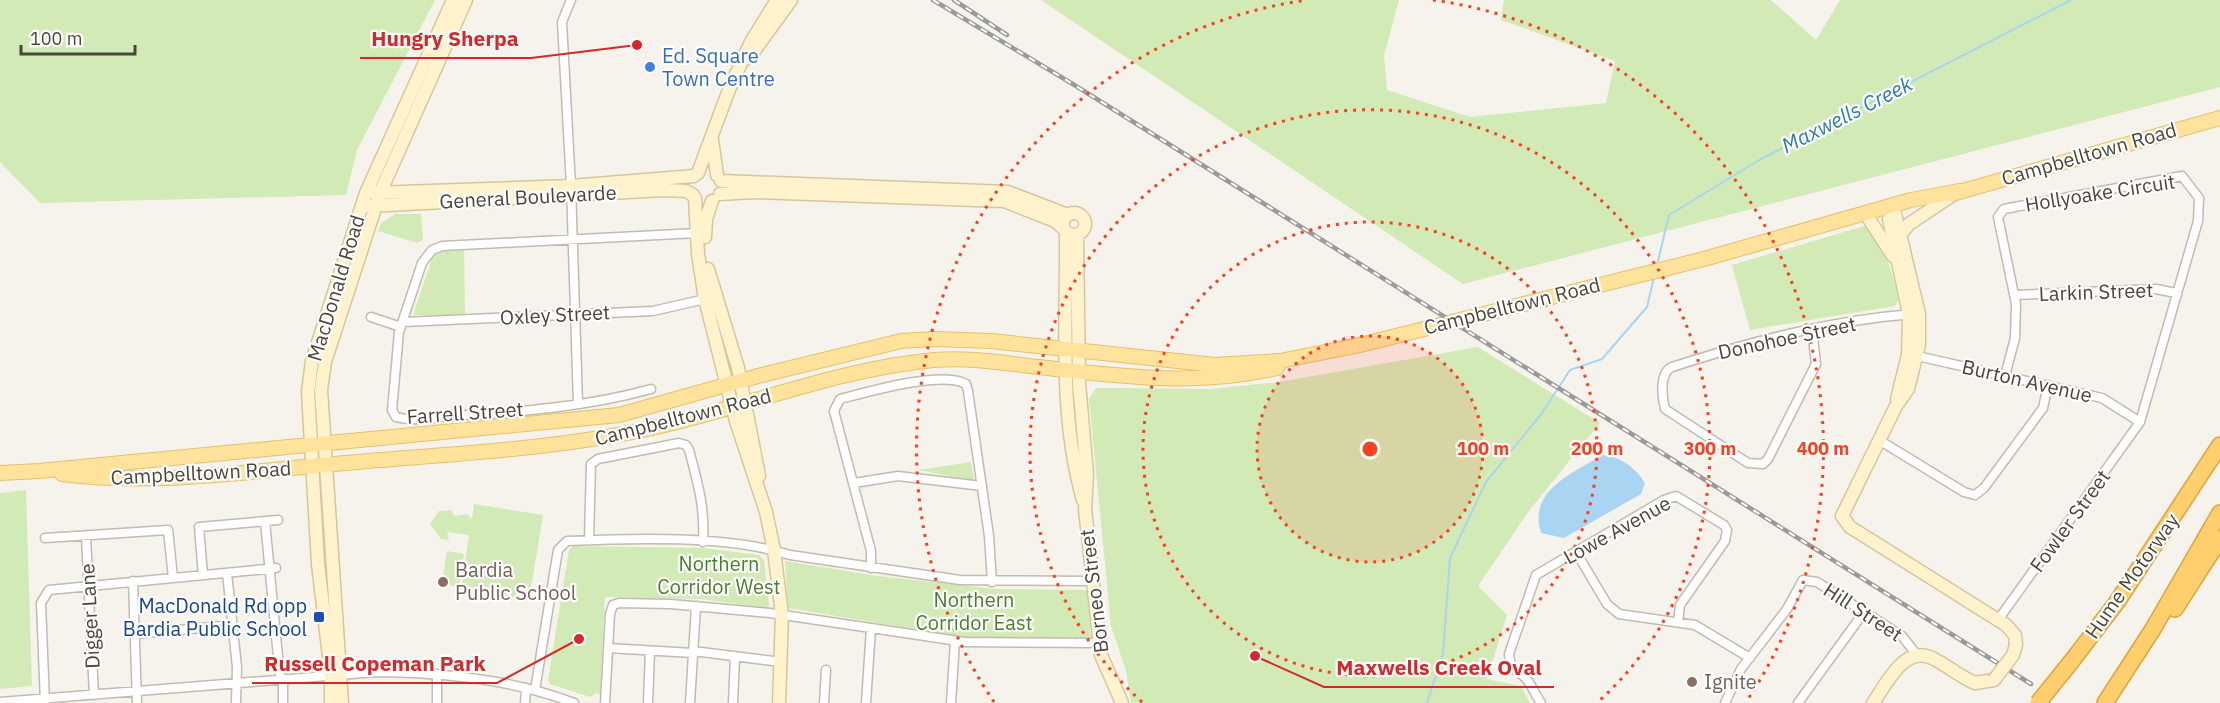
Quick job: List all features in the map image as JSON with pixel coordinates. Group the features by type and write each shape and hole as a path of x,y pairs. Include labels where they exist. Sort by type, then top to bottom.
{"highway":[{"name":"Hume Motorway","path":"2038,703 2117,602 2220,444"},
{"name":"Hume Motorway","path":"2108,698 2153,629 2220,513"},
{"path":"2153,629 2169,619 2220,539"}],"main road":[{"name":"Campbelltown Road","path":"39,471 99,478 153,479 588,440 652,428 876,369 936,360 973,359 1154,379 1207,379 1247,375 1321,354 1891,210 2220,118"},
{"name":"Campbelltown Road","path":"1704,259 1749,251 1869,219 1891,210"},
{"name":"Campbelltown Road","path":"0,473 619,415 901,341 961,339 1215,364 1280,361 1321,354"}],"street":[{"path":"571,0 562,22 571,191 573,314 578,404"},
{"path":"734,383 705,299 691,185 712,139 724,101 751,42 777,0"},
{"path":"737,73 791,0"},
{"name":"MacDonald Road","path":"342,703 336,673 320,465 312,445 308,392 312,361 366,193 458,5"},
{"name":"MacDonald Road","path":"320,465 326,444 321,390 325,362 380,193 458,5"},
{"path":"712,139 719,178 716,198 705,232 707,264 774,550 782,615 779,703"},
{"path":"366,193 511,188 571,191 708,171 719,178 1008,192 1068,215 1079,214 1084,220 1083,231 1069,232 1054,221 1004,201 754,192 703,202 694,196"},
{"name":"Hollyoake Circuit","path":"2005,376 2015,338 2015,295 1998,217 2004,209 2182,176 2199,198 2198,221 2140,422"},
{"path":"878,187 887,190 920,192 922,198"},
{"name":"General Boulevarde","path":"361,206 571,191 665,190 686,191 694,196"},
{"path":"1901,234 1909,224 1959,191"},
{"path":"1873,703 1908,657 1916,654 1934,659 1975,683 1994,680 2013,655 2016,645 2011,629 1844,522 1843,510 1896,406 1912,355 1914,314 1901,234 1891,210"},
{"path":"1891,210 1898,265 1914,314"},
{"path":"1068,215 1064,221 1069,232"},
{"path":"1869,219 1898,265"},
{"name":"Borneo Street","path":"1069,232 1064,370 1076,475 1085,510 1104,666 1122,703"},
{"name":"Borneo Street","path":"1069,232 1079,350 1081,420 1087,474 1085,510"},
{"name":"Farrell Street","path":"651,389 604,402 464,415 396,417 392,404 402,324 422,263 432,250 442,246 697,233"},
{"path":"705,299 710,293 705,272 707,264"},
{"name":"Larkin Street","path":"2015,295 2156,289 2176,293"},
{"name":"Oxley Street","path":"371,317 402,324 653,311 705,299"},
{"name":"Donohoe Street","path":"1812,330 1816,364 1768,459 1763,464 1748,464 1668,413 1664,405 1663,378 1667,369 1748,343 1812,330 1914,314"},
{"name":"Burton Avenue","path":"1912,355 2102,398 2140,422"},
{"path":"872,568 871,551 834,411 837,401 889,387 963,382 968,387 982,486 992,582"},
{"path":"1880,440 1964,492 1975,495 1984,488 2043,408 2048,385"},
{"name":"Fowler Street","path":"1998,620 2140,422"},
{"path":"589,540 591,464 598,459 679,443 689,450 702,497 704,513 702,542"},
{"path":"854,483 898,476 982,486"},
{"name":"Lowe Avenue","path":"1541,703 1526,677 1517,673 1510,665 1509,654 1536,575 1670,497 1682,498 1724,525 1727,530 1725,541 1680,605 1678,622"},
{"path":"203,575 199,527 278,520"},
{"path":"265,521 273,569 283,703"},
{"path":"45,538 168,530 173,578"},
{"name":"Digger Lane","path":"86,537 94,695"},
{"path":"525,703 530,689 558,550 564,541 702,542 774,550 872,568 992,582 1093,581"},
{"path":"1576,552 1607,604 1619,614 1695,625 1709,631 1750,658 1741,669 1725,703"},
{"path":"45,701 41,603 46,591 54,588 273,569"},
{"path":"228,573 237,683 236,703"},
{"name":"Hill Street","path":"1750,658 1788,609 1803,580 1817,582 1902,636 1916,654"},
{"path":"133,581 137,703"},
{"path":"605,703 610,610 616,603 696,606 782,615 955,641 1001,644 1100,643"},
{"path":"690,703 696,606"},
{"path":"1798,703 1864,612"},
{"path":"135,634 233,625"},
{"path":"866,703 871,628"},
{"path":"951,703 955,641"},
{"path":"608,648 693,652 781,662"},
{"path":"648,703 650,651"},
{"path":"733,703 735,657"},
{"path":"824,703 826,670"},
{"path":"0,702 45,701 336,673 437,674 530,689 574,703"},
{"name":"MacDonald Road","path":"331,703 336,673"},
{"path":"437,674 437,703"}],"green space":[{"path":"0,0 435,0 357,150 346,195 40,203 0,162"},
{"path":"1041,0 1399,0 1384,55 1387,90 1470,117 1606,103 1615,61 1501,20 1504,0 1771,0 1816,40 1840,0 2220,0 2220,87 1463,284"},
{"path":"395,214 421,214 423,240 417,243 378,231 381,223"},
{"path":"1864,226 1871,231 1883,248 1899,299 1895,306 1750,330 1732,265"},
{"path":"464,249 465,315 413,315 433,256 441,251"},
{"path":"1478,347 1600,423 1528,512 1478,586 1507,615 1487,679 1521,686 1530,703 1131,703 1126,671 1111,626 1089,399 1096,388 1210,389 1279,382"},
{"path":"971,462 974,481 918,470"},
{"path":"26,490 32,686 0,689 0,493"},
{"path":"474,504 543,515 529,600 461,589 469,535 447,532 449,540 441,539 430,524 439,511 451,510 454,516 467,514 472,519"},
{"name":"Northern Corridor West","path":"573,546 703,548 759,555 764,560 769,605 766,608 701,599 605,597 600,695 597,693 590,697 550,684 548,680 569,550"},
{"path":"447,551 464,554 459,587 442,584"},
{"name":"Northern Corridor East","path":"785,561 877,576 996,589 1087,590 1091,638 963,637 788,608"}],"water":[{"path":"1602,455 1621,461 1637,472 1645,483 1641,494 1564,538 1541,533 1539,518 1541,505 1547,494 1566,477"}],"waterway":[{"name":"Maxwells Creek","path":"1658,261 1669,215 1761,159 2071,0"},
{"name":"Maxwells Creek","path":"1427,703 1443,654 1450,558 1486,482 1542,413 1570,370 1602,359 1647,307 1654,277"}],"railway":[{"path":"933,0 1076,86 2031,684"},
{"path":"954,0 1007,35"}],"place":[{"name":"Hungry Sherpa","path":"637,45"},
{"name":"Ed. Square Town Centre","path":"650,67"},
{"name":"Bardia Public School","path":"443,582"},
{"name":"MacDonald Rd opp Bardia Public School","path":"319,617"},
{"name":"Russell Copeman Park","path":"579,639"},
{"name":"Maxwells Creek Oval","path":"1255,656"},
{"name":"Ignite","path":"1692,682"}]}
